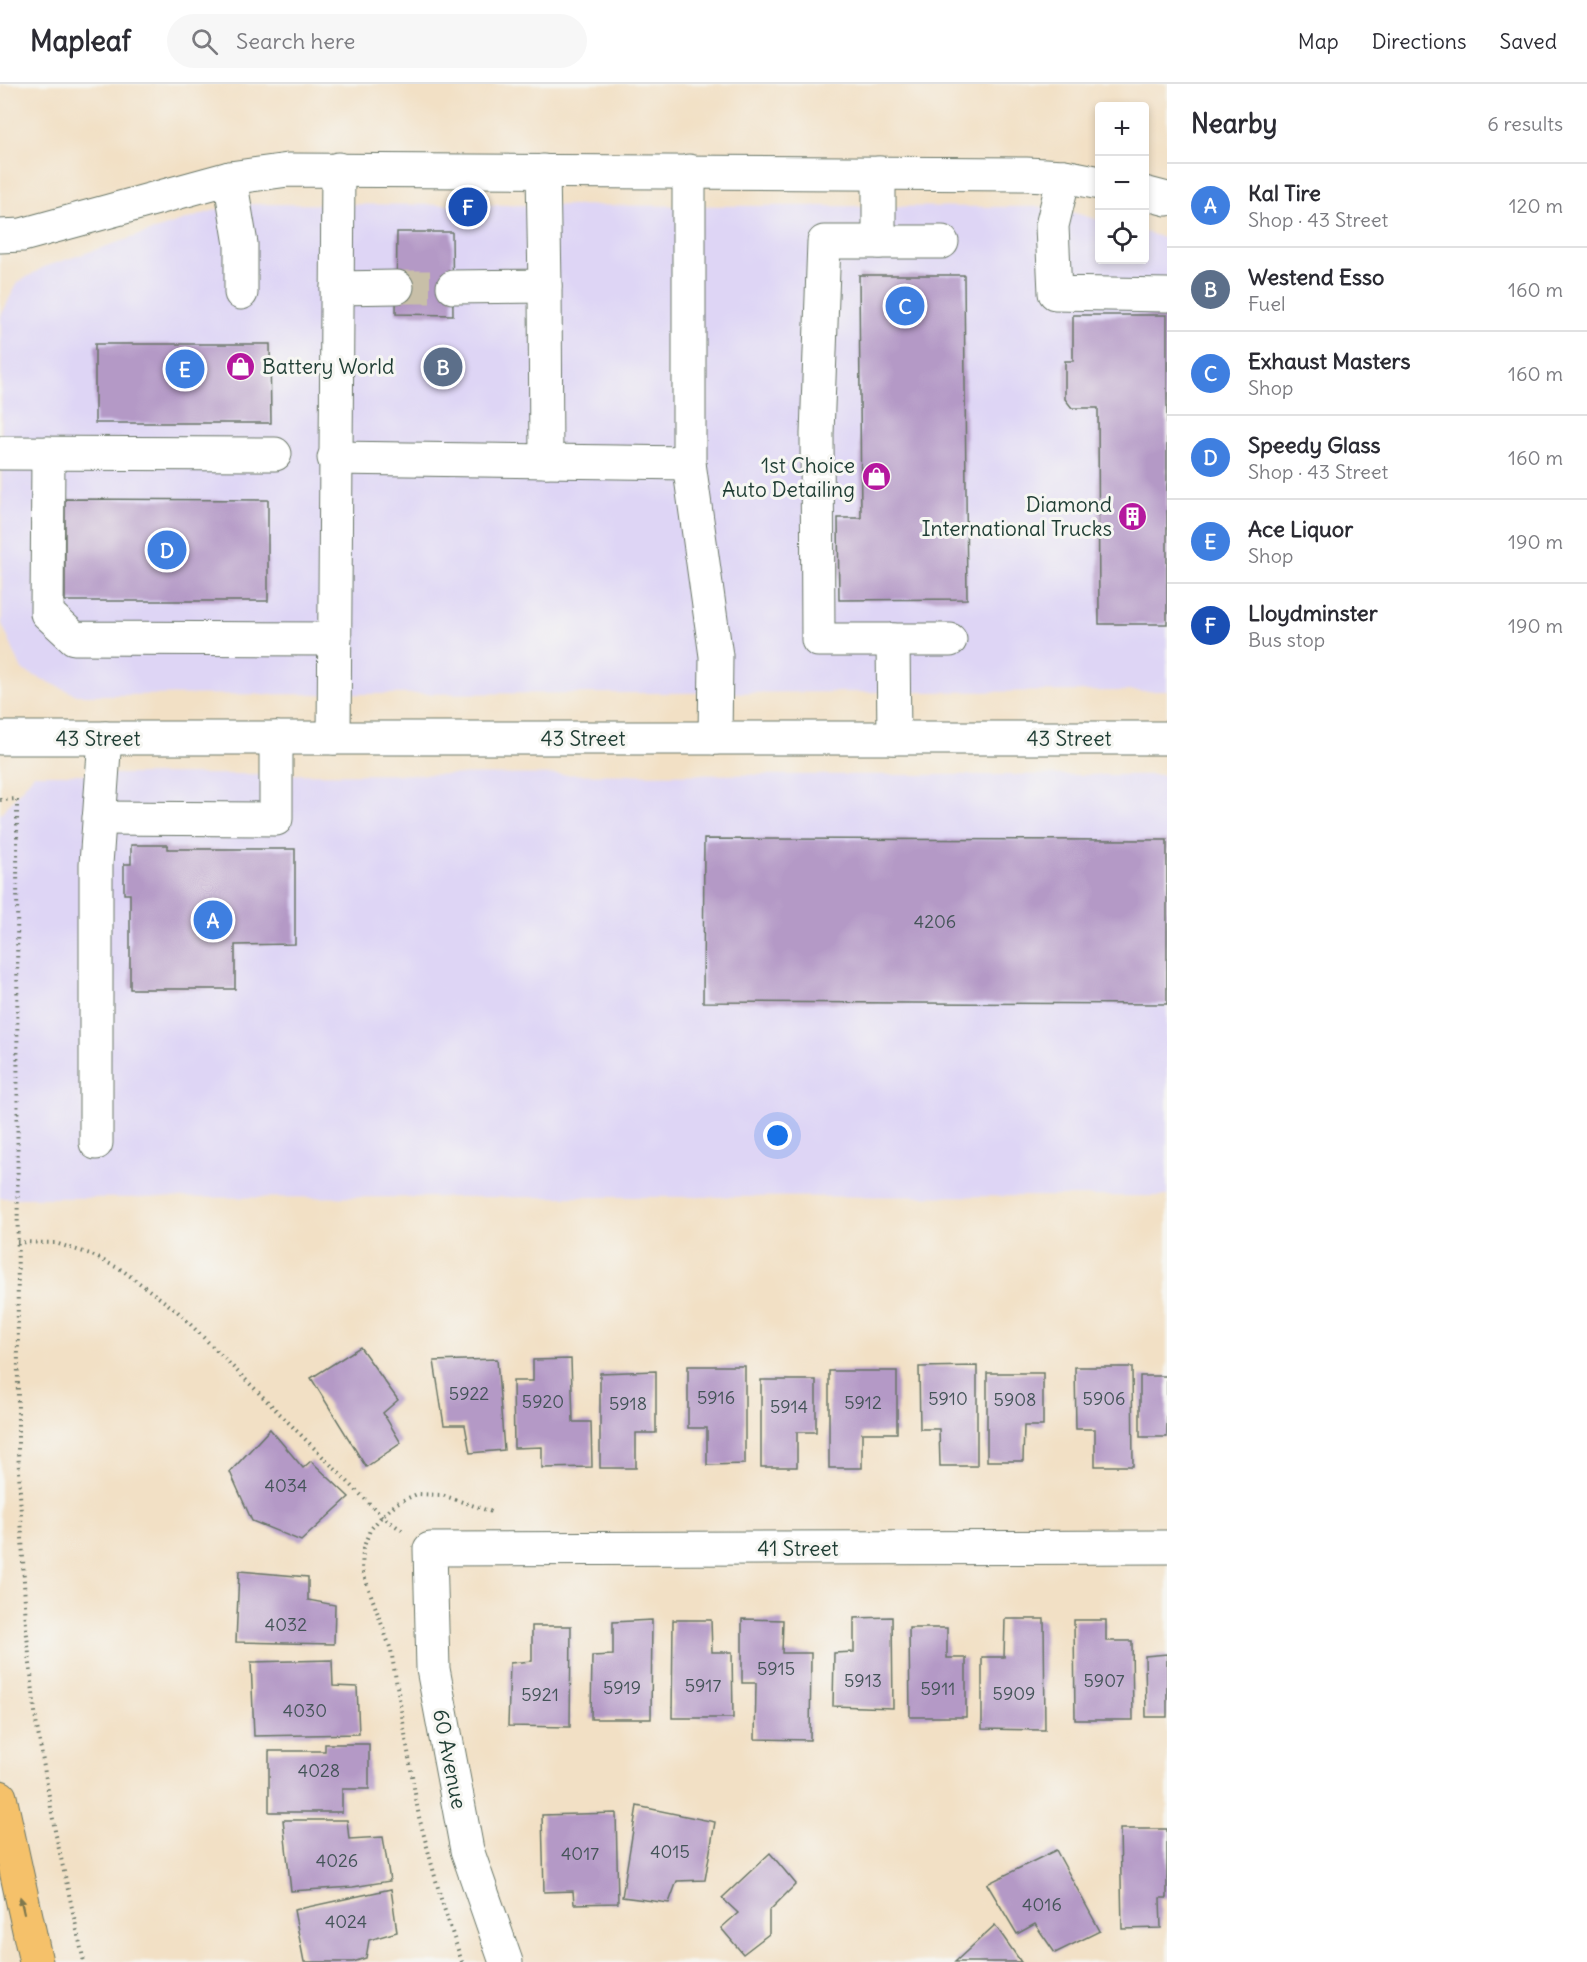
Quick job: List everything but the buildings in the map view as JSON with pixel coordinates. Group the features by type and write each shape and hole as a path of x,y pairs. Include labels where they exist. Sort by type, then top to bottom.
{"main road":[{"path":"0,1797 36,1962"}],"street":[{"path":"334,738 334,458 338,169"},
{"path":"0,236 21,236 230,178 288,170 879,173 1064,176 1095,182"},
{"path":"543,171 546,461"},
{"path":"689,171 689,463 716,656 715,738"},
{"path":"879,173 879,242"},
{"path":"1064,176 1052,226 1055,293 1167,295"},
{"path":"230,178 241,244 241,293"},
{"path":"1149,194 1167,198"},
{"path":"942,242 824,242 817,434 818,640 950,640"},
{"path":"453,287 545,286"},
{"path":"336,288 397,287"},
{"path":"0,453 274,454"},
{"path":"48,453 47,613 74,638 335,639"},
{"path":"334,458 689,463"},
{"path":"893,640 894,738"},
{"name":"43 Street","path":"0,738 1167,738"},
{"path":"96,1143 96,864 105,738"},
{"path":"99,818 276,819 276,738"},
{"name":"41 Street","path":"430,1549 1167,1547"},
{"name":"60 Avenue","path":"430,1549 433,1670 467,1850 506,1962"}],"path":[{"path":"0,800 17,799 18,1448 26,1626 36,1721 55,1831 84,1962"},
{"path":"17,1242 55,1243 90,1254 122,1270 177,1311 382,1516 370,1530 363,1549 362,1570 391,1650 419,1817 441,1899 462,1962"}],"shaded area":[{"path":"233,204 1054,207 1095,219 1095,264 1149,264 1149,233 1167,239 1167,691 77,695 22,670 2,624 1,316 17,283 44,267"},
{"path":"34,774 1167,775 1167,1196 0,1198 0,815"}],"tunnel":[{"path":"397,287 453,287"}],"place":[{"name":"Lloydminster","path":"468,207"},
{"name":"Exhaust Masters","path":"905,306"},
{"name":"Battery World","path":"241,366"},
{"name":"Westend Esso","path":"443,367"},
{"name":"Ace Liquor","path":"185,369"},
{"name":"1st Choice Auto Detailing","path":"876,477"},
{"name":"Diamond International Trucks","path":"1133,516"},
{"name":"Speedy Glass","path":"167,550"},
{"name":"Kal Tire","path":"213,920"}]}
